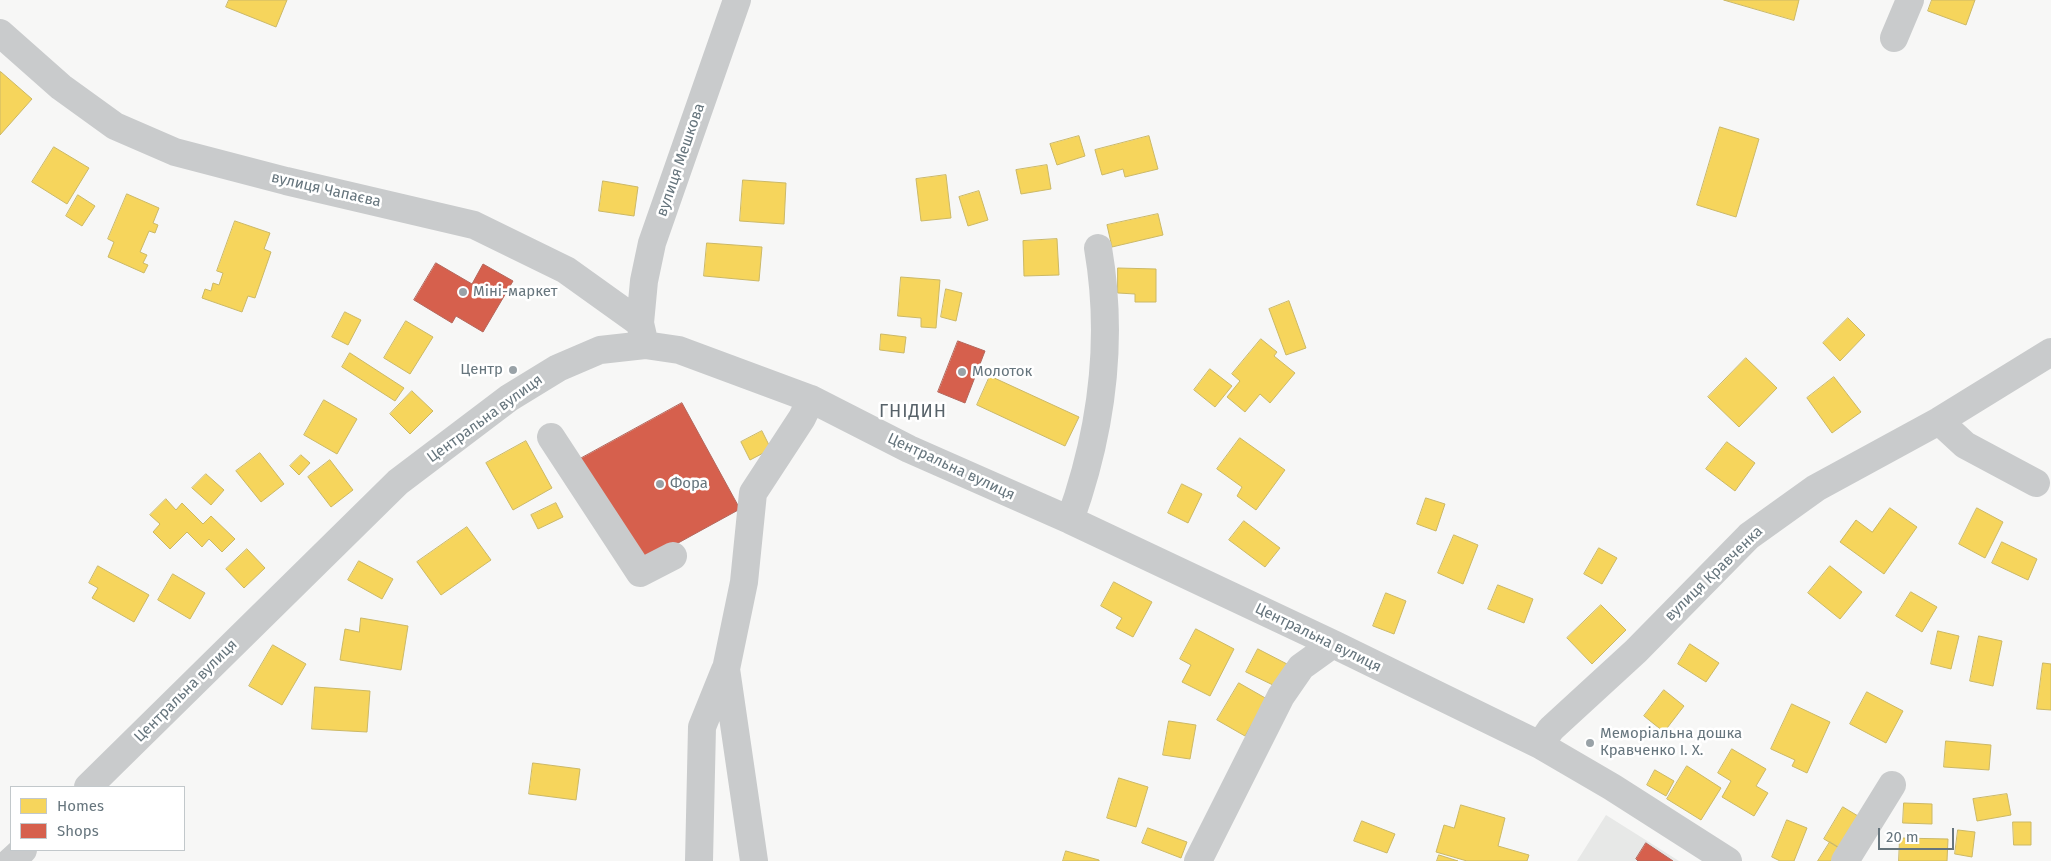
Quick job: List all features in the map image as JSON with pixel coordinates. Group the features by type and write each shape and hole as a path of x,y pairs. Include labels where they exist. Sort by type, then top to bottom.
{"street":[{"name":"вулиця Мешкова","path":"643,334 644,281 652,243 737,0"},
{"path":"1894,38 1910,0"},
{"name":"вулиця Чапаєва","path":"0,33 62,86 115,126 175,152 286,181 474,225 566,270 643,334"},
{"path":"1070,520 1087,464 1103,390 1106,317 1098,248"},
{"name":"Центральна вулиця","path":"89,786 398,482 509,398 558,368 643,334 679,350 811,399 909,449 1070,520 1333,644 1540,745 1612,787 1728,861"},
{"name":"вулиця Кравченка","path":"1540,745 1551,729 1636,652 1748,536 1816,488 1939,421 2051,352"},
{"path":"699,861 702,727 726,669 744,582 753,493 802,418 811,399"},
{"path":"1939,421 1965,445 2036,483"},
{"path":"551,437 640,573 673,556"},
{"path":"1198,861 1282,696 1301,667 1333,644"},
{"path":"726,669 754,861"},
{"path":"1845,861 1892,784"},
{"path":"11,861 22,851"}],"shaded area":[{"path":"1606,815 1679,861 1577,861"}],"building: Homes":[{"path":"229,0 287,0 276,27 226,7"},
{"path":"1724,0 1799,0 1794,20"},
{"path":"1932,0 1975,0 1966,25 1928,11"},
{"path":"0,72 32,99 0,135"},
{"path":"1720,127 1759,139 1736,217 1697,205"},
{"path":"1079,136 1085,156 1057,165 1050,144"},
{"path":"1149,136 1158,169 1125,177 1123,169 1102,175 1095,150"},
{"path":"54,147 89,168 67,204 32,182"},
{"path":"1047,165 1051,189 1021,194 1016,170"},
{"path":"946,175 951,218 921,221 916,179"},
{"path":"743,180 786,183 784,224 740,221"},
{"path":"603,181 638,187 634,216 599,211"},
{"path":"979,191 988,220 968,226 959,197"},
{"path":"127,194 159,208 153,223 158,225 155,233 149,231 140,252 147,255 143,263 148,265 144,273 108,257 114,242 108,239"},
{"path":"78,195 95,206 82,226 66,216"},
{"path":"1158,214 1163,235 1112,247 1107,225"},
{"path":"235,221 270,233 264,249 271,252 255,298 248,296 242,312 202,298 205,289 211,291 213,283 219,285 223,273 217,271"},
{"path":"1057,239 1059,275 1024,276 1023,241"},
{"path":"707,243 762,247 759,281 704,276"},
{"path":"1118,268 1156,269 1156,302 1135,302 1135,294 1118,293"},
{"path":"901,277 940,280 936,328 921,327 921,318 898,316"},
{"path":"946,289 962,293 956,321 941,317"},
{"path":"1289,301 1306,348 1286,355 1269,309"},
{"path":"345,312 361,320 348,345 332,337"},
{"path":"1848,318 1865,335 1840,361 1823,343"},
{"path":"406,321 433,337 410,374 384,358"},
{"path":"881,334 906,337 904,353 880,350"},
{"path":"1261,339 1277,352 1274,356 1295,373 1270,403 1260,394 1245,412 1227,397 1240,381 1232,374"},
{"path":"350,353 404,388 395,401 342,367"},
{"path":"1746,358 1777,388 1739,427 1708,397"},
{"path":"1210,369 1232,386 1215,407 1194,390"},
{"path":"990,376 1079,417 1065,446 977,405"},
{"path":"1834,377 1861,412 1832,433 1807,398"},
{"path":"412,391 433,411 410,434 390,414"},
{"path":"324,400 357,419 337,454 304,435"},
{"path":"762,431 771,449 750,460 741,442"},
{"path":"1240,438 1285,470 1256,510 1237,496 1242,487 1217,469"},
{"path":"526,441 552,488 513,510 486,463"},
{"path":"1727,442 1755,463 1735,491 1706,469"},
{"path":"260,453 284,484 261,502 236,471"},
{"path":"301,455 310,463 299,475 290,466"},
{"path":"330,460 353,490 331,507 308,477"},
{"path":"206,474 224,490 211,505 192,488"},
{"path":"1182,484 1202,494 1188,523 1168,513"},
{"path":"1426,498 1445,504 1436,531 1417,524"},
{"path":"166,499 176,510 182,503 203,524 211,516 235,539 222,552 209,539 202,547 187,532 170,549 153,532 160,524 150,515"},
{"path":"556,503 563,517 538,529 531,515"},
{"path":"1890,508 1917,527 1884,574 1840,542 1856,520 1872,532"},
{"path":"1977,508 2003,522 1985,558 1959,544"},
{"path":"1244,521 1280,548 1265,567 1229,540"},
{"path":"467,527 491,560 441,595 417,562"},
{"path":"1454,535 1478,545 1463,584 1438,573"},
{"path":"2002,542 2037,559 2028,580 1992,563"},
{"path":"1599,548 1617,558 1602,584 1584,574"},
{"path":"247,549 265,568 244,588 226,569"},
{"path":"359,561 393,579 382,599 348,580"},
{"path":"98,566 149,595 134,622 92,598 98,588 89,583"},
{"path":"1830,566 1862,592 1840,619 1808,593"},
{"path":"173,574 205,593 190,619 158,600"},
{"path":"1114,582 1152,602 1133,637 1116,628 1122,618 1101,606"},
{"path":"1498,585 1533,599 1524,623 1488,609"},
{"path":"1911,592 1937,607 1922,632 1896,616"},
{"path":"1386,593 1406,601 1394,634 1373,626"},
{"path":"1601,605 1626,630 1592,664 1567,638"},
{"path":"361,618 408,626 401,670 340,660 345,629 359,632"},
{"path":"1196,629 1234,649 1210,696 1182,682 1191,665 1180,659"},
{"path":"1938,631 1959,636 1951,669 1931,664"},
{"path":"1979,636 2002,641 1993,686 1970,681"},
{"path":"1690,644 1719,663 1706,682 1678,664"},
{"path":"273,645 306,664 282,705 249,686"},
{"path":"1258,649 1287,664 1275,686 1246,672"},
{"path":"2043,663 2051,664 2051,710 2037,709"},
{"path":"1239,683 1267,699 1245,736 1217,720"},
{"path":"315,687 370,691 367,732 312,729"},
{"path":"1664,690 1684,706 1664,732 1644,716"},
{"path":"1867,692 1903,711 1886,743 1850,724"},
{"path":"1792,704 1830,722 1807,773 1792,766 1795,760 1771,749"},
{"path":"1169,721 1196,725 1190,759 1163,755"},
{"path":"1946,741 1991,745 1989,770 1944,767"},
{"path":"1732,749 1766,769 1756,786 1768,793 1754,816 1722,797 1731,781 1718,773"},
{"path":"533,763 580,769 576,800 529,794"},
{"path":"1687,766 1721,788 1701,820 1667,799"},
{"path":"1655,770 1674,781 1666,796 1647,785"},
{"path":"1119,778 1148,787 1136,827 1107,818"},
{"path":"2007,794 2011,815 1977,821 1973,799"},
{"path":"1904,803 1932,804 1932,824 1903,823"},
{"path":"1461,805 1505,818 1498,846 1529,855 1527,861 1467,861 1436,852 1444,825 1454,828"},
{"path":"1843,807 1863,819 1844,851 1824,839"},
{"path":"1787,820 1807,828 1794,861 1780,861 1772,857"},
{"path":"1362,821 1395,834 1387,853 1354,841"},
{"path":"2013,822 2031,822 2031,845 2014,845"},
{"path":"1148,828 1187,842 1181,858 1142,843"},
{"path":"1958,830 1975,832 1972,857 1955,854"},
{"path":"1900,838 1948,839 1947,861 1899,861"},
{"path":"1830,842 1848,853 1843,861 1818,861"},
{"path":"1066,851 1099,860 1099,861 1063,861"},
{"path":"1439,855 1458,861 1437,861"}],"building: Shops":[{"name":"Міні-маркет","path":"436,263 472,284 483,264 513,281 483,332 456,316 452,323 414,300"},
{"name":"Молоток","path":"958,341 985,351 965,403 938,392"},
{"name":"Фора","path":"682,403 740,509 638,565 580,459"},
{"path":"1646,843 1673,861 1638,861 1636,859"}],"place":[{"name":"Міні-маркет","path":"463,292"},
{"name":"Центр","path":"513,370"},
{"name":"Молоток","path":"962,372"},
{"name":"Фора","path":"660,484"},
{"name":"Меморіальна дошка Кравченко І. Х.","path":"1590,743"}],"district":[{"name":"ГНІДИН","path":"913,412"}]}
